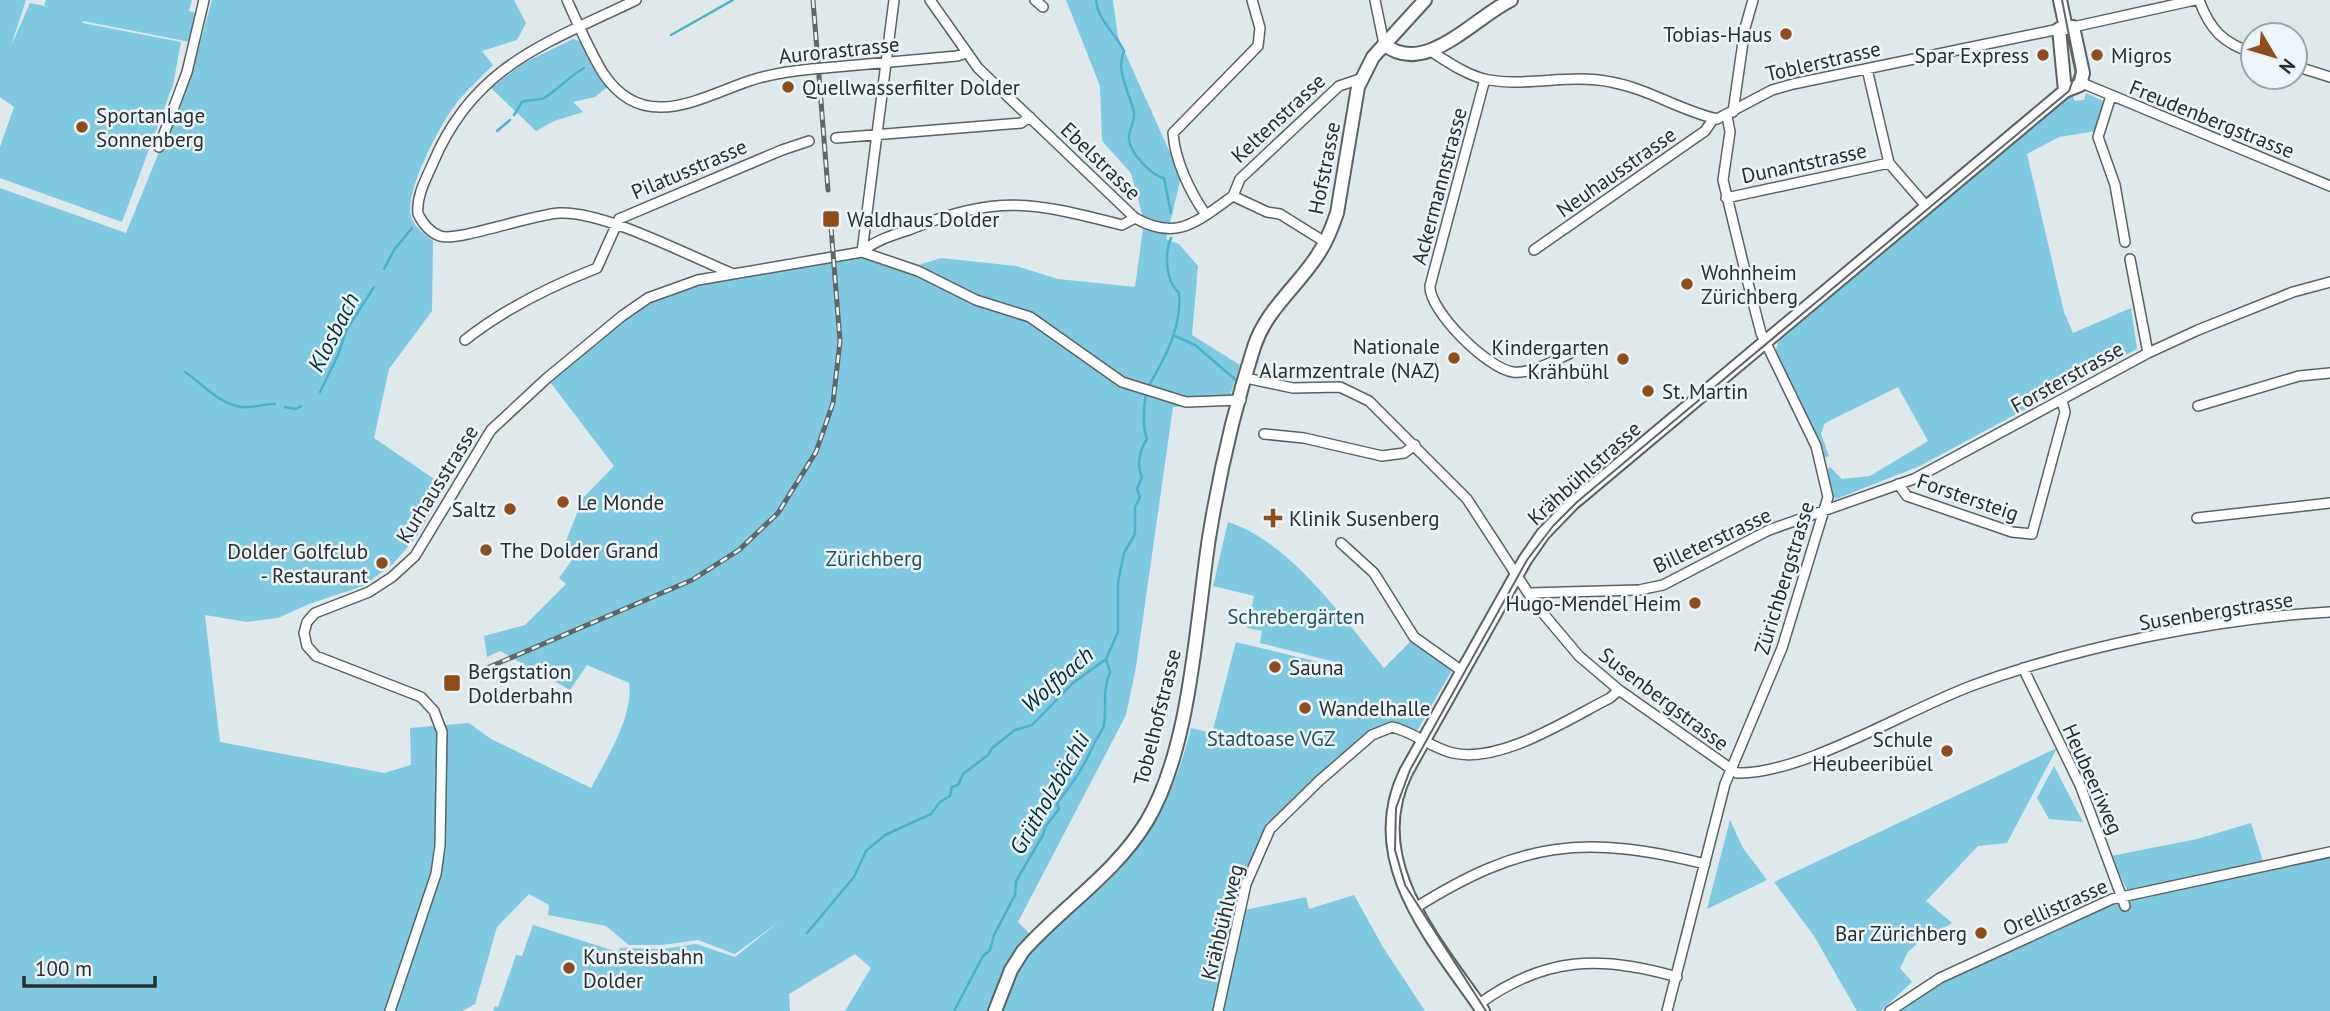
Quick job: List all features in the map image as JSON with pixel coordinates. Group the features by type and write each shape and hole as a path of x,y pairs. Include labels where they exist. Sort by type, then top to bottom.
{"street":[{"path":"159,147 187,72 204,0"},
{"name":"Aurorastrasse","path":"567,0 604,73 629,97 648,105 671,108 693,104 762,77 812,69 966,53"},
{"path":"636,0 515,60 486,82 465,104 444,136 421,191 418,214 431,232 442,237 456,237 528,217 563,213 616,226 732,274"},
{"path":"894,0 862,252 918,271 976,300 1030,317 1122,382 1167,398 1197,402 1241,400"},
{"name":"Ebelstrasse","path":"930,0 966,53 1135,218 1149,226 1171,230 1206,215 1233,196"},
{"path":"1035,0 1043,7"},
{"path":"1206,215 1196,201 1175,152 1172,133 1258,46 1260,28 1252,0"},
{"path":"1375,0 1384,44"},
{"path":"1363,74 1384,44 1426,0"},
{"path":"1384,44 1404,54 1432,52 1511,0"},
{"name":"Zürichbergstrasse","path":"1667,1011 1704,864 1731,771 1779,657 1796,596 1825,511 1827,483 1816,446 1766,341 1726,198 1722,172 1745,28 1753,0"},
{"path":"2060,0 2066,28 2083,68 2082,83"},
{"path":"2197,0 2217,35 2239,48"},
{"name":"Toblerstrasse","path":"1714,118 1730,114 1772,90 2197,0"},
{"path":"2065,91 2066,28"},
{"path":"1432,52 1465,72 1485,79 1512,82 1574,77 1609,81 1661,96 1714,118"},
{"path":"1867,69 1889,163 1927,207"},
{"path":"2309,70 2330,76"},
{"name":"Keltenstrasse","path":"1233,196 1240,179 1339,86 1363,74"},
{"name":"Hofstrasse","path":"1247,378 1264,324 1325,242 1337,213 1363,74"},
{"name":"Ackermannstrasse","path":"1485,79 1430,285 1431,296 1452,326 1488,360 1504,370 1525,371 1569,354"},
{"name":"Krähbühlstrasse","path":"1481,1008 1415,908 1396,867 1391,829 1399,787 1515,575 1540,538 1563,513 2065,91 2082,83"},
{"name":"Freudenbergstrasse","path":"2082,83 2330,186"},
{"path":"2111,96 2098,137 2115,185 2126,242"},
{"path":"836,138 1021,123 1030,117"},
{"name":"Neuhausstrasse","path":"1534,250 1705,131 1714,118"},
{"name":"Pilatusstrasse","path":"465,340 489,321 567,279 597,268 619,219 809,141"},
{"name":"Dunantstrasse","path":"1726,198 1889,163"},
{"path":"1233,196 1280,214 1325,242"},
{"name":"Kurhausstrasse","path":"390,1011 436,874 440,833 442,732 434,711 421,697 316,656 307,646 304,633 307,622 315,613 380,585 415,556 491,430 593,340 648,298 698,280 862,252 873,243 962,209 1027,204 1122,225 1135,218"},
{"path":"863,237 873,243"},
{"path":"2130,259 2148,353"},
{"name":"Forsterstrasse","path":"1825,511 1914,479 2148,353 2267,301 2330,282"},
{"path":"2198,406 2214,396 2299,376 2330,373"},
{"name":"Tobelhofstrasse","path":"995,1011 1011,970 1023,951 1124,854 1148,819 1159,796 1188,691 1209,536 1247,378"},
{"name":"Susenbergstrasse","path":"1247,378 1293,388 1340,387 1357,393 1387,416 1472,506 1515,575 1566,643 1619,690 1731,771 1759,770 1828,749 1948,695 2023,668 2216,625 2330,612"},
{"name":"Forstersteig","path":"1898,484 1907,496 2012,532 2032,534 2065,412 2062,401"},
{"path":"1264,434 1304,438 1382,456 1404,453 1415,444"},
{"path":"2197,518 2330,503"},
{"name":"Billeterstrasse","path":"1529,593 1639,590 1663,585 1769,530 1825,511"},
{"path":"1341,543 1374,573 1413,637 1462,671"},
{"name":"Heubeeriweg","path":"2023,668 2080,785 2124,901"},
{"name":"Krähbühlweg","path":"1218,1011 1246,884 1270,829 1319,781 1380,730 1399,729 1455,753 1475,754 1501,749 1586,710 1619,690"},
{"path":"1415,908 1482,870 1528,854 1559,848 1636,848 1704,864"},
{"name":"Orellistrasse","path":"1890,1011 1940,978 2124,901 2330,852"},
{"path":"1481,1008 1516,981 1559,965 1577,962 1616,963 1677,977"}],"green space":[{"name":"Sportanlage Sonnenberg","path":"0,0 26,0 11,46 30,3 49,7 44,5 46,0 192,0 189,11 196,13 190,42 83,21 181,42 173,85 122,222 0,178 0,147 14,107 0,97"},
{"name":"Zürichberg","path":"212,0 514,0 526,23 517,40 482,51 493,65 459,100 441,127 418,176 410,206 415,224 433,241 432,311 389,369 374,438 446,487 417,536 393,564 363,586 309,604 278,618 247,622 205,615 220,742 384,773 411,765 410,728 469,723 491,739 591,788 623,723 629,683 587,665 570,690 500,651 487,657 484,636 525,625 566,584 559,578 577,553 566,541 583,498 614,466 547,378 648,298 732,274 861,254 906,269 941,258 1016,266 1058,279 1135,287 1144,221 1131,173 1102,141 1100,86 1066,0 1113,0 1118,37 1181,177 1166,239 1179,244 1198,266 1192,335 1240,365 1227,405 1173,407 1136,667 1126,715 1018,922 1037,941 1091,893 1134,849 1167,798 1191,728 1212,733 1236,642 1339,667 1339,663 1260,643 1262,631 1247,628 1254,596 1213,586 1228,522 1251,532 1294,564 1333,605 1384,668 1412,640 1449,666 1451,672 1418,729 1380,727 1306,786 1268,827 1257,844 1240,890 1213,1011 845,1011 871,968 855,954 789,994 790,1011 493,1011 495,1006 498,1007 516,955 522,956 533,925 618,952 620,948 663,949 696,944 735,957 780,921 735,954 698,940 663,945 629,945 606,926 548,915 549,905 529,894 497,927 475,1004 462,1011 0,1011 0,188 126,233 194,66"},
{"path":"573,39 585,43 610,85 595,97 573,102 583,112 554,121 536,131 491,88 524,63"},
{"path":"2086,93 2105,102 2096,131 2059,137 2027,154 2064,312 2073,333 2131,308 2137,349 1920,466 1836,499 1831,494 1827,470 1830,467 1842,479 1870,476 1928,441 1898,387 1825,423 1821,434 1829,456 1824,458 1776,350 1779,338 2071,94 2075,101 2084,100"},
{"path":"2057,748 2007,843 1978,846 1926,901 1952,923 1908,952 1900,968 1912,982 1881,1011 1857,1011 1814,936 1774,882"},
{"path":"2054,766 2083,822 2049,819 2037,798"},
{"path":"1730,820 1743,848 1767,880 1707,909"},
{"path":"2251,823 2265,867 2330,856 2330,1011 1901,1011 1953,976 2109,904 2131,898 2111,856 2197,839"},
{"path":"1354,895 1383,947 1425,1011 1222,1011 1240,911 1306,897 1309,909"}],"waterway":[{"name":"Klosbach","path":"671,35 733,0"},
{"name":"Wolfbach","path":"1096,0 1103,20 1124,51 1122,74 1134,113 1129,136 1130,145 1142,163 1164,178 1171,213"},
{"name":"Klosbach","path":"514,115 522,102 544,98 584,68"},
{"name":"Klosbach","path":"497,131 510,120"},
{"name":"Klosbach","path":"384,269 394,250 412,228"},
{"name":"Wolfbach","path":"1148,387 1166,353 1178,318 1179,293 1171,282 1168,267 1167,252 1171,238"},
{"name":"Klosbach","path":"320,392 347,329 374,287"},
{"path":"1175,336 1195,345 1237,381"},
{"name":"Klosbach","path":"185,372 218,398 233,405 246,407 275,404"},
{"name":"Wolfbach","path":"807,933 854,877 866,851 885,835 931,814 940,802 950,796 952,787 958,785 963,774 988,755 992,748 1015,730 1032,725 1073,683 1106,659 1118,632 1118,582 1124,553 1135,534 1135,507 1140,497 1137,489 1142,477 1140,457 1147,439 1144,422 1146,393"},
{"name":"Klosbach","path":"285,407 296,409 301,406"},
{"name":"Grütholzbächli","path":"954,1011 983,956 990,950 994,935 1015,895 1016,881 1045,827 1059,809 1057,803 1078,775 1103,728 1106,685 1110,672 1106,659"}],"tram line":[{"path":"1486,1011 1405,885 1395,850 1396,808 1410,770 1527,560 1553,526 1577,502 2069,91 2076,71 2062,0"}],"railway":[{"path":"813,0 828,190"},
{"path":"473,674 692,580 739,550 778,513 816,452 833,403 840,341 831,227"}],"place":[{"name":"Tobias-Haus","path":"1786,34"},
{"name":"Spar Express","path":"2043,55"},
{"name":"Migros","path":"2097,55"},
{"name":"Quellwasserfilter Dolder","path":"788,87"},
{"name":"Sportanlage Sonnenberg","path":"82,127"},
{"name":"Waldhaus Dolder","path":"831,219"},
{"name":"Wohnheim Zürichberg","path":"1687,284"},
{"name":"Nationale Alarmzentrale (NAZ)","path":"1454,358"},
{"name":"Kindergarten Krähbühl","path":"1623,359"},
{"name":"St. Martin","path":"1648,391"},
{"name":"Le Monde","path":"563,502"},
{"name":"Saltz","path":"510,509"},
{"name":"Klinik Susenberg","path":"1273,518"},
{"name":"The Dolder Grand","path":"486,550"},
{"name":"Dolder Golfclub - Restaurant","path":"382,563"},
{"name":"Hugo-Mendel Heim","path":"1695,603"},
{"name":"Sauna","path":"1275,667"},
{"name":"Bergstation Dolderbahn","path":"452,683"},
{"name":"Wandelhalle","path":"1305,708"},
{"name":"Schule Heubeeribüel","path":"1947,751"},
{"name":"Bar Zürichberg","path":"1981,933"},
{"name":"Kunsteisbahn Dolder","path":"569,968"}],"park label":[{"name":"Schrebergärten","path":"1296,616"},
{"name":"Stadtoase VGZ","path":"1271,738"}]}
